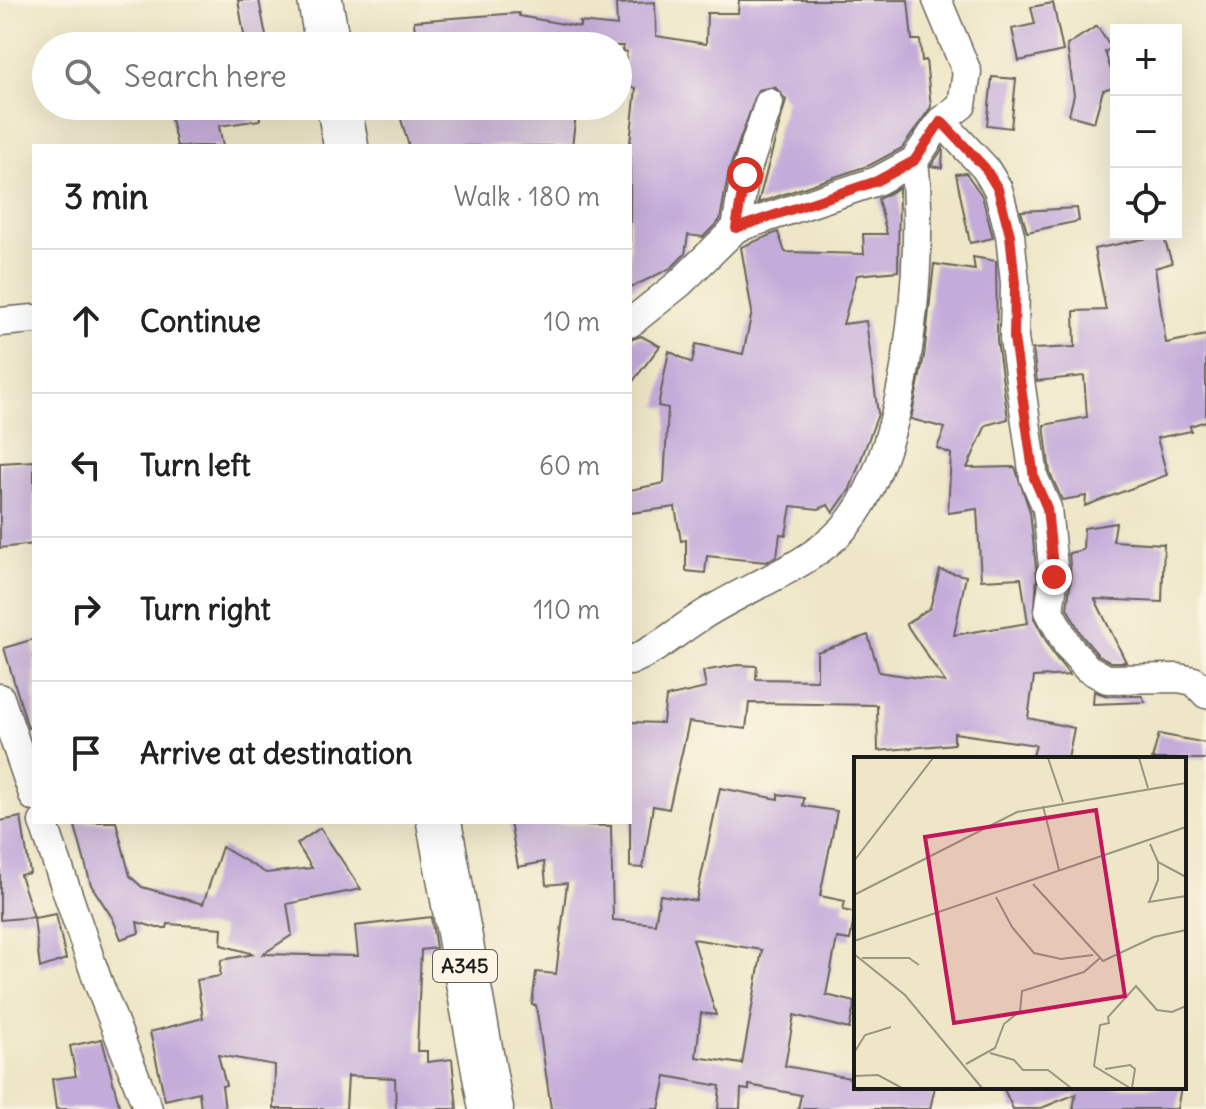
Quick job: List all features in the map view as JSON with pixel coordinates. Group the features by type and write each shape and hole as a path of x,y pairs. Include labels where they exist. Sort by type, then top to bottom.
{"highway":[{"path":"292,0 298,32"},
{"path":"320,0 326,32"},
{"path":"312,120 317,144"},
{"path":"341,120 346,144"},
{"name":"A345","path":"439,824 491,1109"},
{"name":"A345","path":"466,824 516,1109"}],"street":[{"path":"632,321 680,283 736,228 852,192 914,161 941,121 962,105 967,72 937,0"},
{"path":"736,228 745,175 769,103"},
{"path":"941,121 985,168 998,189 1010,235 1015,283 1014,338 1034,478 1047,508 1054,577 1049,611 1068,646 1087,668 1107,679 1194,681 1206,694"},
{"path":"632,660 658,648 697,619 800,561 841,531 869,493 907,372 920,210 914,161"},
{"path":"0,322 32,319"},
{"path":"0,698 32,791"},
{"path":"44,824 98,982 148,1109"}],"building":[{"path":"238,0 259,0 265,32 244,32"},
{"path":"739,0 908,0 912,40 920,40 922,61 926,60 931,107 902,148 870,165 758,203 786,100 775,87 758,90 729,170 720,220 703,237 688,235 685,254 671,268 632,287 630,143 636,88 632,87 632,32 415,32 414,21 519,13 519,16 580,27 580,22 617,26 616,4 655,2 656,36 706,44 707,13 738,13"},
{"path":"1053,3 1063,51 1019,61 1012,29 1035,24 1031,7"},
{"path":"1097,26 1110,46 1105,52 1110,67 1110,88 1103,90 1094,122 1069,115 1074,95 1067,45"},
{"path":"992,77 1016,79 1011,128 987,125"},
{"path":"171,120 260,120 219,126 223,144 177,144"},
{"path":"401,120 575,120 572,144 408,144"},
{"path":"943,148 942,168 931,166"},
{"path":"966,173 982,196 993,238 970,243 956,174"},
{"path":"899,188 898,271 857,275 843,324 866,321 878,414 850,489 833,513 828,505 819,509 791,506 786,535 780,534 777,556 766,562 707,556 705,573 686,571 686,540 681,541 675,507 632,513 632,490 664,483 668,408 658,406 669,351 692,363 696,344 743,354 752,312 741,247 778,232 785,252 864,254 863,234 887,234 878,199"},
{"path":"1077,208 1079,221 1027,232 1021,211"},
{"path":"1138,240 1165,240 1172,263 1155,268 1166,343 1206,335 1206,421 1190,426 1191,431 1157,438 1167,475 1085,506 1086,496 1062,500 1050,473 1044,425 1087,417 1084,376 1037,381 1033,349 1075,347 1074,311 1106,310 1094,249"},
{"path":"973,257 996,261 997,340 1008,419 986,425 967,468 1015,467 1030,512 1037,577 1034,618 1053,654 1070,675 1034,677 1028,718 1074,728 1068,757 1033,757 1036,745 954,733 954,744 878,751 877,705 749,703 746,729 689,722 669,809 653,806 643,868 630,867 632,722 663,723 666,697 706,688 703,671 737,665 757,666 756,679 817,680 817,652 868,635 879,672 945,682 906,624 930,608 940,570 966,576 954,635 1028,623 1021,578 981,580 977,509 948,513 951,454 937,448 945,428 911,419 924,356 934,264 975,270"},
{"path":"641,336 660,346 632,382 632,339"},
{"path":"32,461 32,544 0,548 0,463"},
{"path":"1116,523 1113,541 1164,544 1162,602 1095,599 1126,662 1111,662 1098,655 1082,636 1067,608 1071,579 1069,553 1083,550 1084,528"},
{"path":"32,640 32,727 28,728 4,648"},
{"path":"1094,691 1107,696 1142,696 1145,702 1093,704"},
{"path":"1159,734 1206,743 1206,759 1153,757"},
{"path":"720,788 778,799 778,794 804,798 803,806 837,811 820,896 845,901 843,910 854,913 854,918 850,940 837,938 826,995 854,1002 854,1006 849,1029 794,1015 785,1066 854,1079 854,1089 935,1089 930,1109 798,1109 801,1095 749,1085 749,1090 741,1089 740,1109 718,1109 720,1086 666,1076 659,1109 551,1109 536,1005 532,1005 536,972 556,974 567,883 546,885 544,862 518,867 510,824 611,826 613,920 655,924 660,895 696,901","holes":["693,939 762,950 742,1064 696,1057 701,1013 716,1015"]},
{"path":"21,817 30,873 20,875 34,917 0,920 0,821"},
{"path":"75,824 117,824 130,876 142,887 203,904 222,847 266,873 312,868 297,844 320,828 361,889 287,904 292,935 263,954 358,956 355,926 431,917 436,948 421,950 417,1051 427,1051 427,1062 452,1059 457,1109 396,1109 395,1078 348,1076 346,1109 274,1109 275,1065 218,1055 226,1085 222,1086 225,1109 201,1109 199,1092 165,1100 150,1032 203,1018 197,980 220,976 221,960 254,954 221,945 222,928 168,924 167,928 157,928 137,922 139,933 121,939 113,919 91,885"},
{"path":"56,914 66,959 40,968 34,918"},
{"path":"102,1039 120,1109 56,1109 52,1079 76,1076 70,1046"},
{"path":"1004,1089 1181,1089 1177,1109 1073,1109 1076,1094 1039,1109 1013,1109"}],"route":[{"path":"745,175 736,228 774,213 852,192 877,181 914,161 941,121 985,168 998,189 1010,235 1015,283 1014,338 1034,478 1047,508 1054,577"}]}
